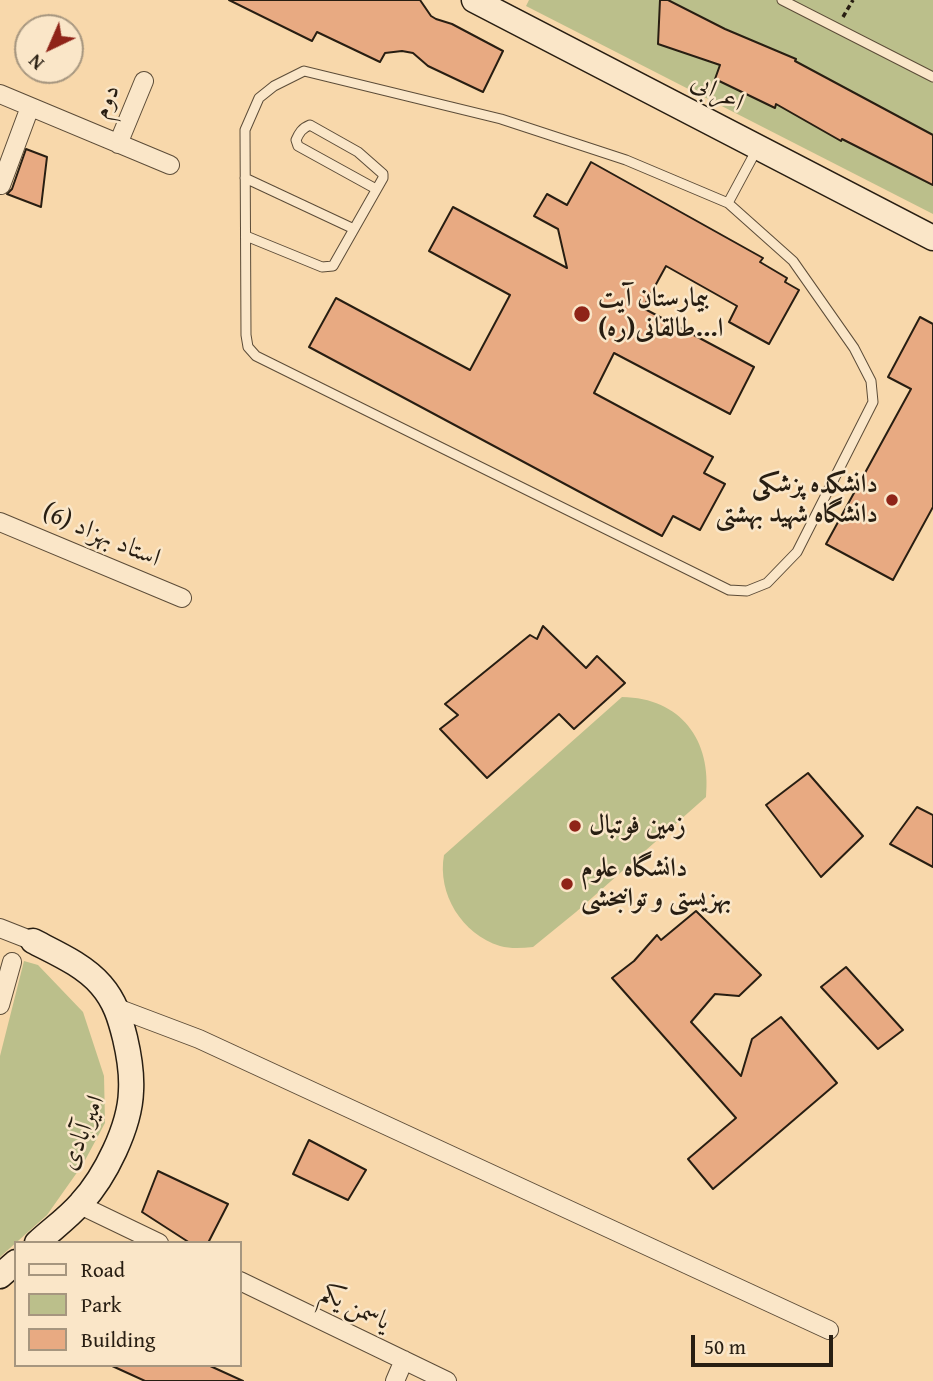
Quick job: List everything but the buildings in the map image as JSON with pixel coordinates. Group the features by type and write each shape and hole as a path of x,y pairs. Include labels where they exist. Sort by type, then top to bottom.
{"street":[{"name":"اعرابی","path":"474,0 933,238"},
{"name":"دوم","path":"118,144 144,81"},
{"path":"0,94 170,165"},
{"path":"1,185 30,107"},
{"name":"استاد بهزاد (6)","path":"0,522 182,598"},
{"path":"0,928 33,941"},
{"name":"امیرآبادی","path":"33,941 83,969 101,984 117,1008 127,1045 131,1093 127,1118 110,1159 93,1188 80,1205 39,1241"},
{"path":"0,1005 12,962"},
{"path":"117,1008 199,1039 829,1330"},
{"path":"80,1205 155,1241"},
{"path":"0,1276 14,1264"},
{"name":"یاسمن یکم","path":"242,1283 447,1381"},
{"path":"395,1381 404,1360"}],"lane":[{"path":"782,0 933,76"},
{"path":"304,71 501,119 626,160 728,203 793,261 855,348 871,381 873,402 797,552 767,583 747,592 729,590 256,356 248,347 246,335 245,178 245,130 259,98 274,86 304,71"},
{"path":"246,236 328,268 333,266 383,178 380,170 346,145 310,125 304,128 296,140 298,146 376,189"},
{"path":"728,203 758,147"},
{"path":"245,178 354,229"}],"path":[{"path":"837,28 853,0"}],"green space":[{"path":"529,0 933,0 933,214 526,6"},
{"name":"زمین فوتبال","path":"622,697 643,699 661,705 676,714 688,726 704,757 706,797 533,947 508,948 486,940 474,932 455,911 444,884 444,855"},
{"path":"24,961 38,965 83,1012 104,1076 105,1123 83,1164 47,1215 18,1241 14,1241 14,1244 0,1257 0,1056"}],"place":[{"name":"بیمارستان آیت ا...طالقانی(ره)","path":"582,314"},
{"name":"دانشکده پزشکی دانشگاه شهید بهشتی","path":"892,500"},
{"name":"زمین فوتبال","path":"575,826"},
{"name":"دانشگاه علوم بهزیستی و توانبخشی","path":"567,884"}]}
